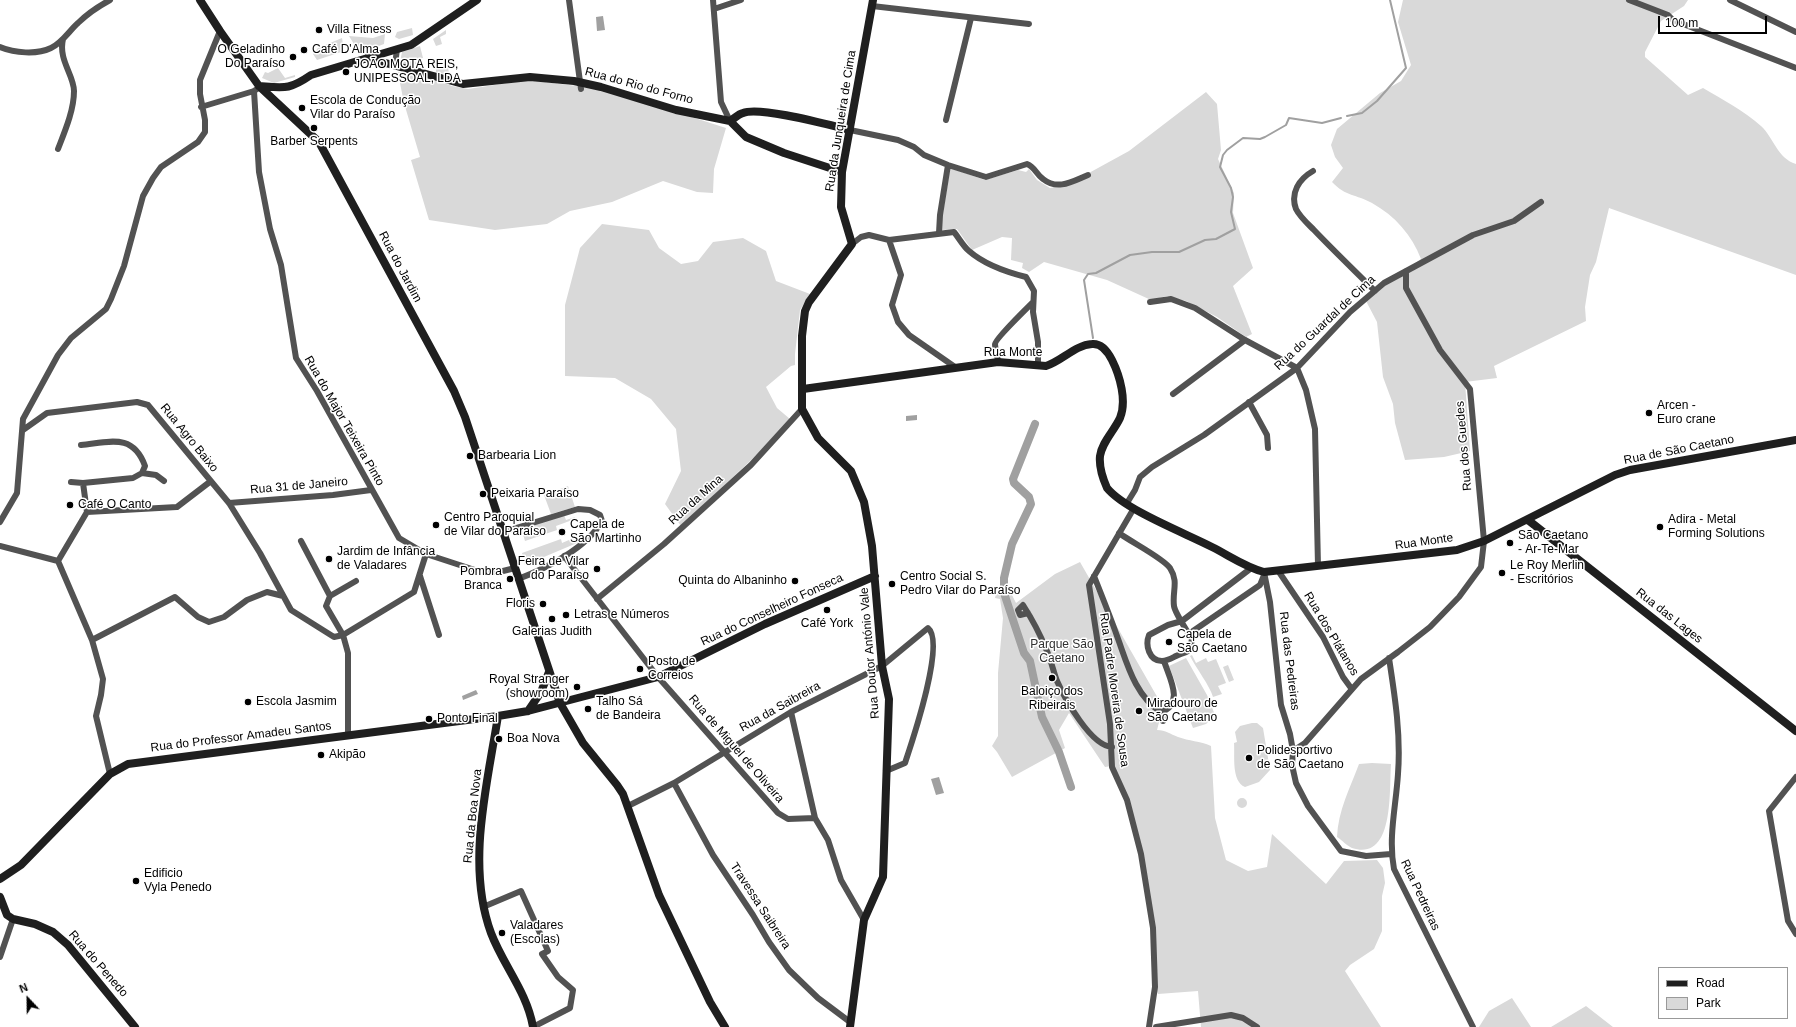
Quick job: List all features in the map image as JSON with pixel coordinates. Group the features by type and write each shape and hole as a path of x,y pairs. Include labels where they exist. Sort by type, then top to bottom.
{"main road":[{"name":"Rua do Jardim","path":"200,0 257,89 318,142 460,405 504,532 518,579 560,703 576,734 617,785 628,806 659,895 710,1002 725,1027"},
{"path":"257,89 286,88 298,84 311,75 411,45 477,0"},
{"name":"Rua da Junqueira de Cima","path":"852,244 841,207 842,172 872,3"},
{"name":"Rua do Rio do Forno","path":"367,58 463,84 530,77 580,86 676,110 730,121"},
{"path":"842,172 784,153 746,137 730,121 742,113 754,110 819,121 850,130"},
{"path":"802,409 802,336 805,311 815,292 852,244"},
{"name":"Rua Monte","path":"803,388 998,362 1038,366 1052,364 1078,348 1093,344 1101,346 1110,356 1119,376 1123,407 1120,419 1102,450 1100,466 1107,488 1134,508 1214,547 1250,568 1264,572 1280,572 1318,566 1440,553 1484,541 1528,520"},
{"name":"Rua Doutor António Vale","path":"802,409 814,432 851,471 864,502 872,546 882,666 889,699 883,877 864,920 850,1024"},
{"name":"Rua de São Caetano","path":"1528,520 1615,475 1630,470 1796,440"},
{"name":"Rua das Lages","path":"1528,520 1796,731"},
{"name":"Rua do Conselheiro Fonseca","path":"560,703 658,677 765,624 875,576"},
{"path":"528,711 541,692 549,672"},
{"name":"Rua do Professor Amadeu Santos","path":"0,879 21,865 110,774 121,767 134,763 498,716 528,711 560,703"},
{"name":"Rua da Boa Nova","path":"498,716 478,852 479,882 483,907 491,934 529,1008 533,1027"},
{"path":"0,897 7,915 13,919"},
{"name":"Rua do Penedo","path":"13,919 35,924 53,932 68,945 135,1027"}],"street":[{"path":"0,47 13,52 38,51 52,48 78,23 99,6 110,0"},
{"path":"569,0 580,86"},
{"path":"713,0 721,102 730,121"},
{"path":"714,9 741,0"},
{"path":"1629,0 1668,15 1674,20 1796,68"},
{"path":"1730,0 1796,32"},
{"path":"872,3 971,18 1029,24"},
{"path":"946,120 971,18"},
{"path":"0,522 18,493 23,419 58,355 70,338 106,308 111,299 124,266 143,196 153,178 161,166 198,142 205,132 205,120 201,107 200,80 220,31"},
{"path":"58,149 67,126 74,90 61,47 63,39"},
{"path":"395,65 397,50"},
{"path":"201,107 257,89"},
{"name":"Rua do Major Teixeira Pinto","path":"257,89 259,172 270,229 281,265 296,358 317,390 371,490 399,538 426,554 481,572 499,572 515,568"},
{"path":"850,130 898,140 914,147 924,155 948,166 986,177 1027,164 1033,166 1043,179 1056,185 1069,183 1088,175"},
{"path":"939,233 940,215 948,166"},
{"path":"1313,171 1306,175 1297,185 1294,199 1299,214 1331,248 1376,290"},
{"name":"Rua do Guardal de Cima","path":"1126,503 1135,490 1140,477 1152,467 1204,435 1297,368 1350,312 1384,283 1473,235 1514,221 1541,202"},
{"path":"852,244 861,237 869,235 889,240 954,232 969,251 982,260 1004,272 1026,278 1034,291 1033,302 1038,342 1038,366"},
{"path":"889,240 901,275 892,306 898,322 909,335 955,367"},
{"name":"Rua dos Guedes","path":"1293,751 1305,743 1360,679 1430,627 1459,597 1481,567 1484,541 1470,389 1440,350 1406,288 1406,271"},
{"path":"1150,302 1171,299 1195,308 1223,324 1245,340 1297,368 1306,390 1315,429 1318,566"},
{"path":"998,362 998,352 995,343 997,337 1033,302"},
{"path":"1173,394 1245,340"},
{"name":"Rua Agro Baixo","path":"23,430 47,413 137,402 148,405 229,503 260,553 282,596"},
{"path":"1250,402 1267,435 1268,448"},
{"name":"Rua da Mina","path":"597,599 664,544 751,465 802,409"},
{"path":"81,445 124,441 141,454 145,466 142,474"},
{"path":"71,482 83,483 133,478 142,474 156,475 164,481"},
{"path":"87,512 177,507 211,482"},
{"path":"58,561 87,512 83,483"},
{"name":"Rua 31 de Janeiro","path":"229,503 334,495 371,490"},
{"name":"Rua Padre Moreira de Sousa","path":"1134,508 1089,585 1110,724 1112,767 1127,800 1141,854 1153,928 1155,987 1149,1027"},
{"path":"504,532 578,509 590,510 600,515 602,521 597,530 564,556 540,571 518,579"},
{"path":"1119,533 1160,558 1170,568 1176,583 1174,607 1182,621 1190,636 1191,647 1188,651 1164,661 1156,660 1152,656 1147,645 1149,635 1168,625 1182,621 1250,568"},
{"path":"301,542 330,596"},
{"path":"0,546 58,561"},
{"path":"92,640 175,597 198,618 209,622 224,617 247,600 267,592 282,596 291,610 334,637 343,635 414,592 426,554"},
{"name":"Rua de Miguel de Oliveira","path":"564,556 658,677 778,813 788,819 815,818"},
{"path":"58,561 92,640 103,678 96,716 110,774"},
{"path":"1190,636 1193,631 1260,585 1264,572"},
{"name":"Rua das Pedreiras","path":"1264,572 1270,602 1281,705 1290,734 1293,751"},
{"name":"Rua dos Plátanos","path":"1280,572 1319,631 1343,677 1351,688"},
{"path":"420,576 439,635"},
{"path":"1094,576 1128,668 1140,691 1155,708 1162,712"},
{"path":"348,735 348,653 343,635 326,606 330,596 356,581"},
{"path":"1028,613 1047,650 1057,681 1070,704 1096,741 1105,747 1112,747"},
{"name":"Rua da Saibreira","path":"628,806 674,783 791,712 882,666 928,628 933,635 933,663 919,718 905,763 886,771"},
{"path":"1389,658 1398,728 1398,773 1391,854"},
{"path":"1162,712 1172,703 1175,693 1164,661"},
{"path":"791,712 815,818 828,840 841,880 864,920"},
{"path":"1162,712 1163,721"},
{"name":"Rua Pedreiras","path":"1293,751 1292,765 1296,783 1308,806 1341,851 1366,856 1391,854 1394,869 1473,1027"},
{"path":"1796,777 1769,811 1788,921 1796,934"},
{"name":"Travessa Saibreira","path":"674,783 712,855 749,908 769,942 789,970 818,998 850,1024"},
{"path":"483,907 521,892 548,950 542,954 558,977 573,990 570,1008 533,1027"},
{"path":"0,957 13,919"},
{"path":"1156,1027 1231,1015 1244,1018 1257,1027"}],"green space":[{"path":"1403,0 1688,0 1684,6 1661,21 1645,52 1645,57 1688,95 1703,88 1747,115 1761,126 1784,157 1796,164 1796,275 1609,208 1596,262 1590,275 1585,307 1586,321 1494,366 1497,378 1465,382 1470,451 1444,457 1405,460 1395,423 1393,404 1383,377 1377,322 1366,301 1370,295 1421,259 1408,234 1395,220 1372,203 1347,193 1332,182 1343,168 1335,157 1331,145 1337,129 1380,93 1401,81 1411,65 1398,22"},
{"path":"412,28 413,35 399,39 395,37 397,32"},
{"path":"446,30 446,34 440,37 442,44 436,46 433,39"},
{"path":"385,34 384,44 365,51 357,49 349,36 373,38"},
{"path":"342,38 344,51 317,60 313,54 318,48"},
{"path":"420,46 423,58 415,59 416,64 413,66 403,64 401,57 402,52"},
{"path":"448,66 449,75 436,72 436,67"},
{"path":"278,68 285,78 295,75 295,77 274,83 262,78 265,72 268,73"},
{"path":"398,72 423,75 452,86 468,89 528,80 577,86 579,88 585,87 626,96 726,128 714,169 713,193 697,192 663,181 612,202 570,211 547,224 495,230 429,220 411,160 420,157 404,103 400,83 404,81 402,78 399,79"},
{"path":"1206,92 1217,104 1221,150 1218,159 1234,193 1233,213 1253,268 1233,286 1252,334 1246,337 1217,317 1186,301 1167,296 1151,300 1107,280 1044,262 1029,272 1022,268 1023,263 1011,260 1012,238 1002,237 972,250 957,229 942,230 941,227 950,168 985,180 1018,170 1026,172 1029,169 1037,180 1050,188 1067,185 1129,151"},
{"path":"602,224 649,230 659,248 681,264 698,261 713,242 743,238 766,251 776,281 810,294 800,310 795,365 791,366 766,387 777,408 790,419 766,446 681,526 665,504 681,471 676,429 651,399 615,378 565,376 565,305 580,248"},
{"path":"568,486 575,507 551,514 544,495"},
{"path":"564,515 566,520 575,517 575,519 556,526 557,530 525,541 521,528"},
{"path":"583,534 584,537 577,543 525,565 522,553 561,539 562,543"},
{"name":"Parque São Caetano","path":"1080,562 1163,707 1157,730 1211,746 1215,818 1226,860 1248,871 1267,867 1272,834 1326,884 1344,861 1377,860 1383,868 1385,883 1382,896 1382,931 1374,949 1350,965 1345,971 1381,1027 1201,1027 1198,991 1158,994 1155,987 1153,928 1141,854 1127,800 1112,766 1105,767 1069,713 1059,730 1065,748 1012,777 992,746 998,736 998,673 1003,618 1000,599 995,598 996,594 1000,593 1001,590 1009,589 1016,603 1055,574"},
{"path":"1192,655 1196,663 1206,658 1208,662 1216,659 1226,683 1218,686 1222,694 1213,697 1190,656"},
{"path":"1186,658 1207,695 1215,715 1206,724 1193,728 1169,666"},
{"path":"1228,665 1234,680 1229,682 1223,667"},
{"path":"1257,723 1263,728 1270,770 1259,782 1245,787 1241,784 1236,774 1234,743 1237,742 1235,732 1240,726"},
{"path":"1359,764 1391,764 1387,821 1383,834 1376,844 1366,849 1352,848 1337,837 1340,818 1345,800"},
{"path":"1240,798 1244,798 1246,799 1246,807 1240,808 1237,805 1237,801"},
{"path":"1512,998 1531,1027 1479,1027 1489,1011"},
{"path":"1586,1006 1613,1027 1551,1027"}],"shaded area":[{"path":"603,16 605,30 597,31 596,17"},
{"path":"917,415 917,420 906,421 906,416"},
{"path":"476,690 478,694 463,700 462,696"},
{"path":"939,777 944,793 936,795 931,779"}],"waterway":[{"path":"1347,116 1362,113 1377,101 1406,68 1390,0"},
{"path":"1093,338 1084,280 1088,274 1096,273 1130,255 1152,252 1179,252 1205,240 1216,239 1235,229 1231,212 1233,197 1231,188 1220,167 1223,155 1227,150 1243,138 1260,139 1265,137 1286,125 1289,118 1322,123 1341,118"},
{"path":"1035,424 1013,479 1014,483 1029,497 1031,504 1012,544 1004,578 1004,593 1024,653 1030,661 1042,717 1059,752 1071,787"}],"place":[{"name":"Villa Fitness","path":"319,30"},
{"name":"Café D'Alma","path":"304,50"},
{"name":"O Geladinho Do Paraíso","path":"293,57"},
{"name":"JOÃO MOTA REIS, UNIPESSOAL, LDA","path":"346,72"},
{"name":"Escola de Condução Vilar do Paraíso","path":"302,108"},
{"name":"Barber Serpents","path":"314,128"},
{"name":"Arcen - Euro crane","path":"1649,413"},
{"name":"Barbearia Lion","path":"470,456"},
{"name":"Peixaria Paraíso","path":"483,494"},
{"name":"Café O Canto","path":"70,505"},
{"name":"Centro Paroquial de Vilar do Paraíso","path":"436,525"},
{"name":"Adira - Metal Forming Solutions","path":"1660,527"},
{"name":"Capela de São Martinho","path":"562,532"},
{"name":"São Caetano - Ar-Te-Mar","path":"1510,543"},
{"name":"Jardim de Infância de Valadares","path":"329,559"},
{"name":"Feira de Vilar do Paraíso","path":"597,569"},
{"name":"Le Roy Merlin - Escritórios","path":"1502,573"},
{"name":"Pombra Branca","path":"510,579"},
{"name":"Quinta do Albaninho","path":"795,581"},
{"name":"Centro Social S. Pedro Vilar do Paraíso","path":"892,584"},
{"name":"Floris","path":"543,604"},
{"name":"Café York","path":"827,610"},
{"name":"Letras e Números","path":"566,615"},
{"name":"Galerias Judith","path":"552,619"},
{"name":"Capela de São Caetano","path":"1169,642"},
{"name":"Posto de Correios","path":"640,669"},
{"name":"Baloiço dos Ribeirais","path":"1052,678"},
{"name":"Royal Stranger (showroom)","path":"577,687"},
{"name":"Escola Jasmim","path":"248,702"},
{"name":"Talho Sá de Bandeira","path":"588,709"},
{"name":"Miradouro de São Caetano","path":"1139,711"},
{"name":"Ponto Final","path":"429,719"},
{"name":"Boa Nova","path":"499,739"},
{"name":"Akipão","path":"321,755"},
{"name":"Polidesportivo de São Caetano","path":"1249,758"},
{"name":"Edificio Vyla Penedo","path":"136,881"},
{"name":"Valadares (Escolas)","path":"502,933"}]}
